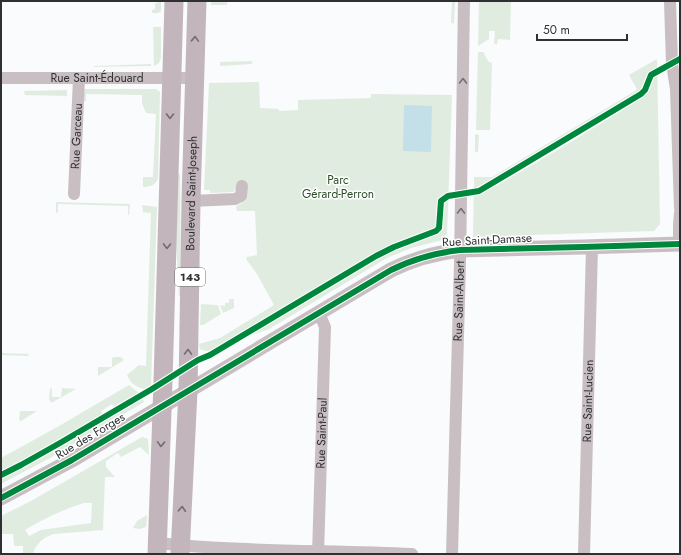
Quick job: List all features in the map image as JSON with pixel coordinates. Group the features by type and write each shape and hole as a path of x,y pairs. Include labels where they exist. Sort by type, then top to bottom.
{"main road":[{"name":"Boulevard Saint-Joseph","path":"157,549 163,405 174,1"},
{"name":"Boulevard Saint-Joseph","path":"180,550 188,391 191,201 197,1"}],"street":[{"name":"Rue Saint-Albert","path":"452,554 460,250 464,1"},
{"path":"670,1 672,64 676,89 680,208"},
{"name":"Rue Saint-Édouard","path":"1,78 194,78"},
{"name":"Rue Garceau","path":"74,194 79,78"},
{"path":"191,201 235,199 241,196 242,186"},
{"path":"680,213 678,224 680,244"},
{"name":"Rue Saint-Damase","path":"188,391 404,263 443,252 460,250 680,244"},
{"name":"Rue Saint-Lucien","path":"584,554 592,247"},
{"name":"Rue Saint-Paul","path":"318,553 325,327 319,313"},
{"name":"Rue des Forges","path":"1,498 72,460 188,391"},
{"path":"157,549 412,554"}],"green space":[{"path":"158,1 161,1 161,11 158,13 152,13 152,10 155,9 155,3 158,3"},
{"path":"211,1 227,1 227,5 211,5"},
{"path":"452,1 455,1 454,24 451,22"},
{"path":"479,1 511,1 510,40 498,39 497,44 494,44 495,31 489,31 489,39 478,46"},
{"path":"153,27 161,27 161,58 159,63 154,66"},
{"path":"478,52 484,52 489,62 492,63 490,130 476,130"},
{"path":"657,59 660,224 654,231 473,237 474,177 492,177 635,91 637,89 629,75","holes":["639,93 642,98 561,148 496,186 494,180"]},
{"path":"252,61 252,64 220,66 220,62"},
{"path":"151,64 151,66 93,67 94,66"},
{"name":"Parc Gérard-Perron","path":"259,82 260,108 279,109 279,111 298,110 298,100 371,98 371,94 452,95 447,234 442,238 443,240 411,248 387,258 269,329 246,337 281,316 279,312 217,349 204,351 200,349 199,344 220,338 274,305 257,274 246,259 247,257 257,255 255,211 237,211 236,206 245,199 247,188 235,189 234,192 210,193 210,190 204,190 209,83"},
{"path":"84,89 156,89 160,92 158,178 154,184 143,187 143,177 153,177 156,114 146,113 142,103 142,95 86,94 86,101 84,101"},
{"path":"67,90 67,96 25,95 24,91"},
{"path":"475,134 479,135 478,152 475,152"},
{"path":"177,173 180,174 181,296 179,296 176,242"},
{"path":"56,202 130,204 129,215 128,206 58,204 58,212 56,213"},
{"path":"142,205 157,207 151,386 144,390 132,383 127,375 139,365 146,366 151,213 143,212"},
{"path":"229,299 234,299 234,308 223,313 220,305 225,306 225,303 229,303"},
{"path":"201,304 218,305 221,314 203,325 200,325"},
{"path":"1,353 29,354 28,356 1,355"},
{"path":"121,357 124,360 98,376 98,367 112,367 112,358"},
{"path":"129,385 139,393 114,408 112,404 101,411 103,414 1,473 1,458"},
{"path":"50,388 52,389 52,397 61,397 62,388 76,389 51,403 49,399"},
{"path":"142,397 144,402 50,458 1,484 1,478"},
{"path":"20,411 37,411 21,421 19,420"},
{"path":"142,437 148,439 149,455 140,447 121,457 118,453 106,461 106,467 115,477 105,477 103,530 54,534 41,541 33,554 23,554 23,546 15,546 14,544 13,534 1,534 1,516 31,501","holes":["84,503 92,503 91,523 41,530 29,536 25,530 46,518 69,508"]},
{"path":"147,515 146,527 140,529 133,528 137,521"}],"water":[{"path":"404,105 432,106 431,152 403,151"}],"cycle path":[{"path":"1,475 60,443 376,256 394,247 436,231 439,228 441,201 448,196 479,191 641,94 645,90 651,75 680,59"},
{"path":"1,498 72,460 391,270 416,260 460,250 680,244"}]}
